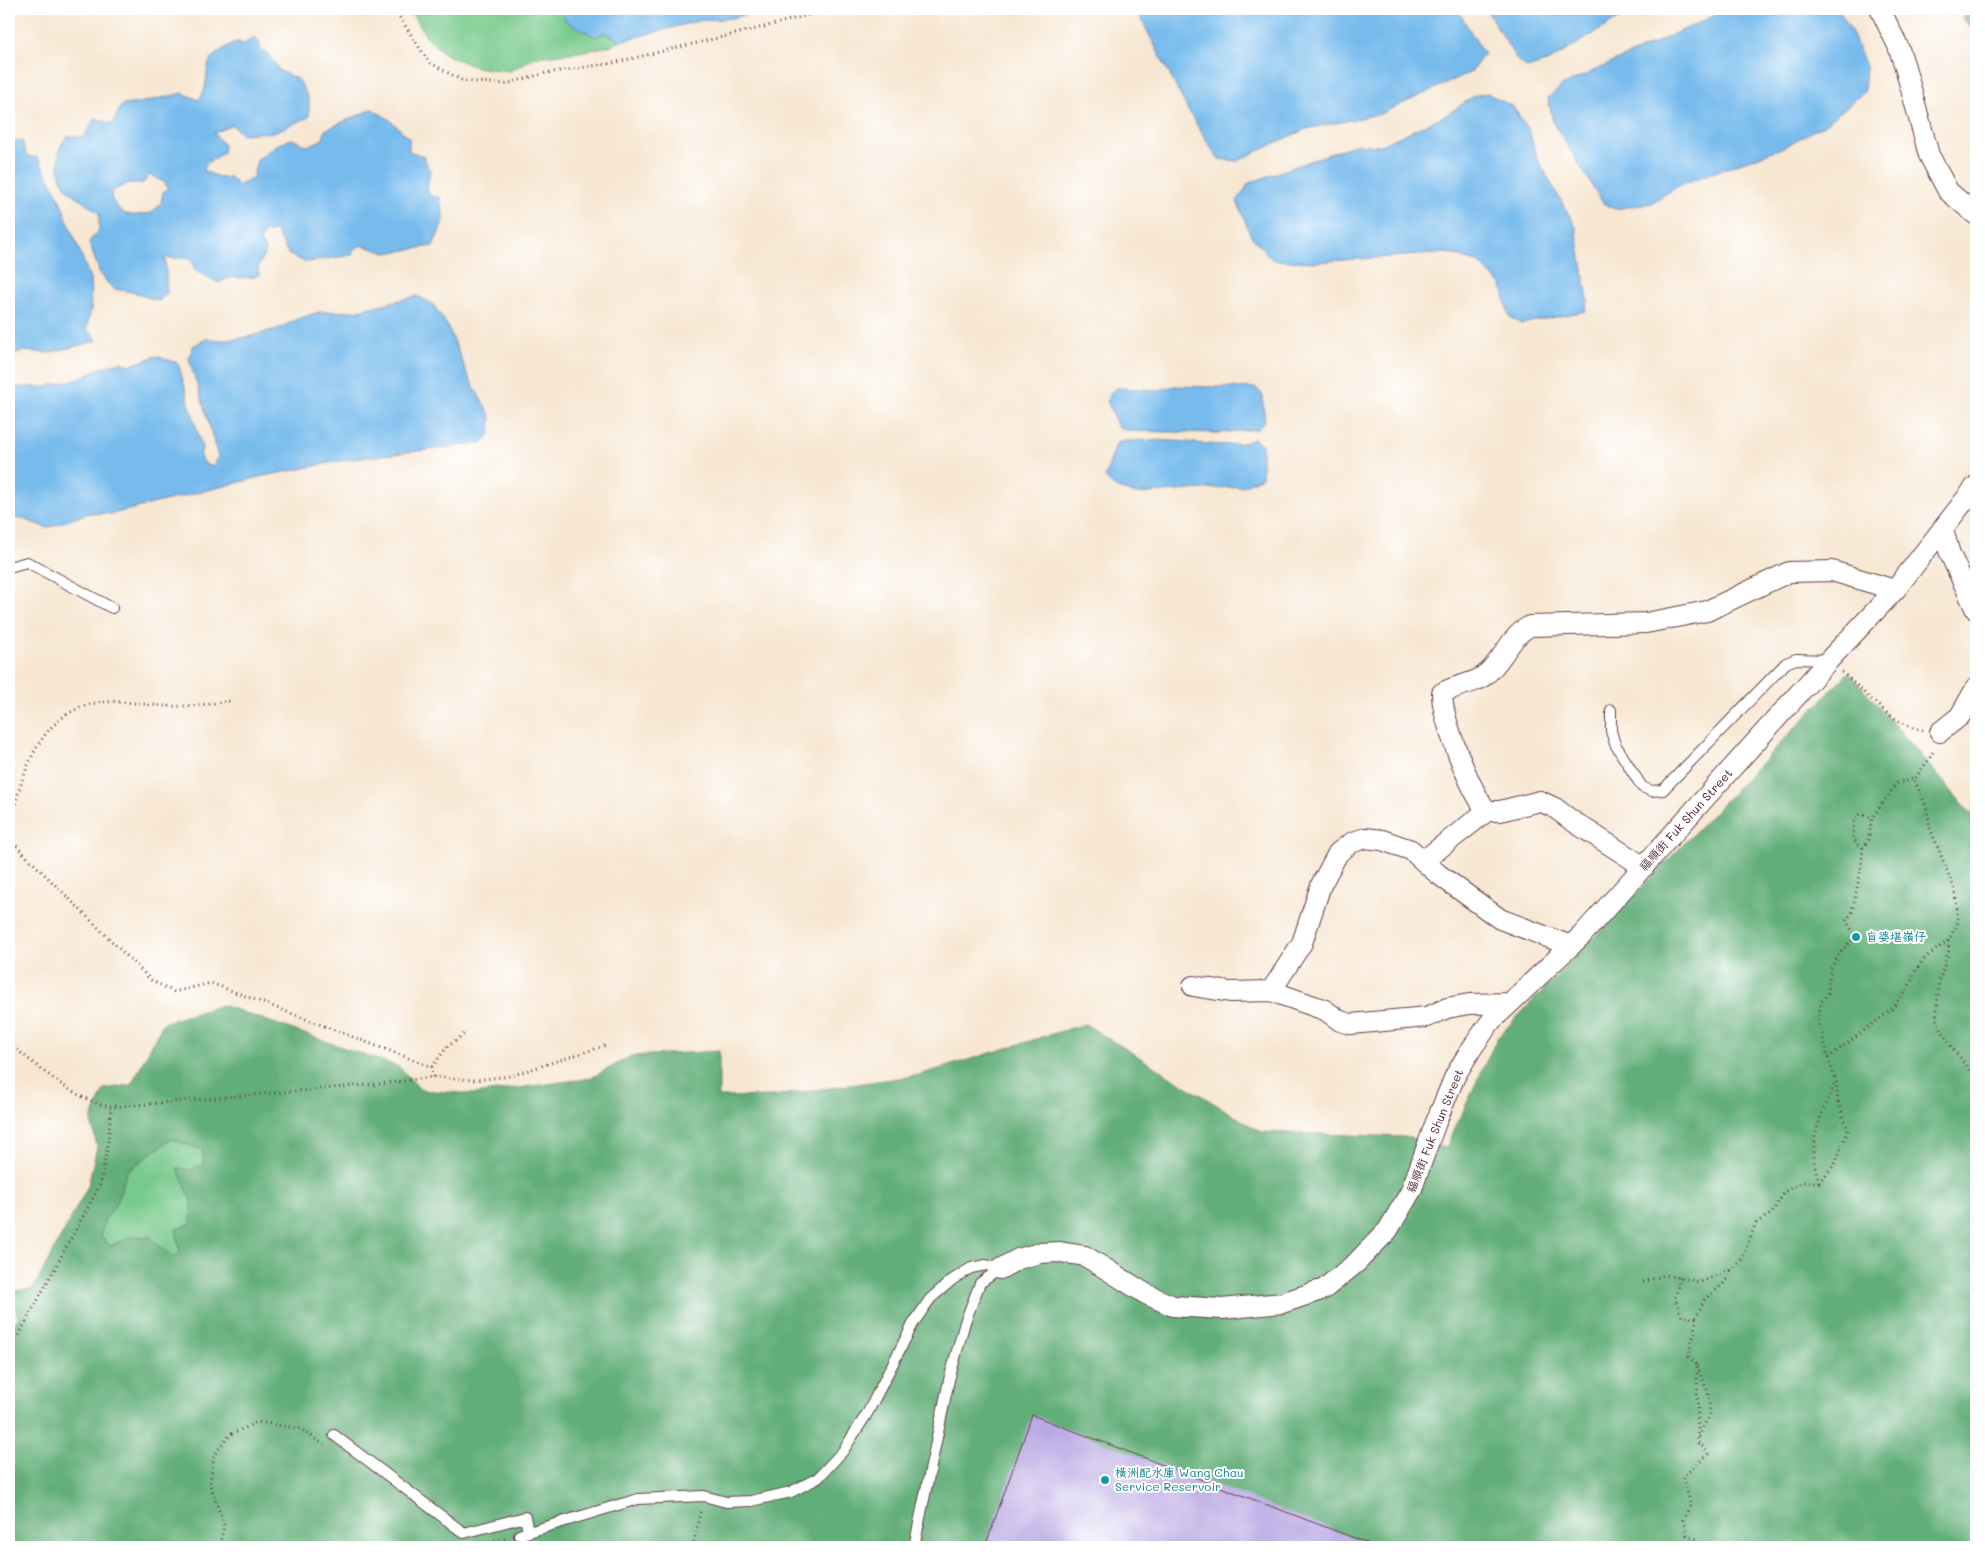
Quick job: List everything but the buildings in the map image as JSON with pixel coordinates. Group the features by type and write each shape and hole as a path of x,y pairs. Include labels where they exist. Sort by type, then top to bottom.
{"street":[{"path":"1880,9 1902,60 1929,155 1948,191 1976,215"},
{"name":"福順街 Fuk Shun Street","path":"1000,1269 1018,1259 1040,1253 1060,1252 1085,1256 1146,1294 1173,1306 1222,1309 1282,1303 1324,1289 1356,1263 1388,1230 1411,1191 1455,1076 1491,1020 1571,946 1644,867 1829,660 1895,590 1976,486"},
{"path":"1943,530 1950,554 1976,610"},
{"path":"1487,811 1478,800 1450,729 1442,707 1442,693 1484,676 1499,661 1522,630 1530,626 1549,624 1646,623 1707,611 1789,572 1832,571 1895,590"},
{"path":"1940,732 1960,716 1976,688"},
{"path":"1423,861 1487,811 1500,811 1540,801 1555,808 1644,867"},
{"path":"1271,991 1302,943 1321,885 1338,853 1351,843 1365,838 1382,840 1411,850 1500,919 1571,946"},
{"path":"1193,986 1230,992 1271,991 1325,1010 1340,1021 1351,1024 1426,1017 1447,1008 1469,1004 1510,1003"}],"lane":[{"path":"9,567 27,562 112,608"},
{"path":"1611,710 1611,731 1615,744 1642,787 1652,791 1662,790 1786,663 1796,659 1829,660"},
{"path":"519,1535 638,1499 704,1496 726,1502 750,1501 790,1492 818,1478 843,1451 868,1412 913,1324 930,1299 952,1280 971,1268 986,1265 1000,1269"},
{"name":"福順街 Fuk Shun Street","path":"914,1547 950,1380 965,1322 980,1283 1000,1269"},
{"path":"334,1435 464,1533 525,1517 527,1527"}],"path":[{"path":"394,9 430,62 463,82 506,84 546,73 612,63 764,27 830,9"},
{"path":"1698,1443 1702,1428 1710,1415 1708,1392 1697,1365 1689,1357 1691,1342 1695,1333 1696,1318 1704,1300 1724,1283 1731,1270 1741,1260 1756,1223 1772,1213 1785,1191 1804,1182 1819,1182 1835,1164 1848,1130 1838,1102 1836,1082 1818,1022 1821,1002 1828,994 1830,970 1842,950 1856,937 1846,921 1852,912 1862,869 1862,848 1869,839 1872,818 1897,783 1914,779 1931,758 1940,732 1914,729 1892,716 1829,660"},
{"path":"9,828 24,772 37,747 50,728 70,711 91,704 118,702 192,706 230,701"},
{"path":"1828,1058 1892,1008 1908,988 1917,968 1926,957 1948,941 1958,922 1955,890 1931,831 1926,806 1914,779"},
{"path":"1862,848 1853,839 1854,820 1861,814 1872,818"},
{"path":"9,839 151,980 174,992 211,984 432,1067"},
{"path":"1948,941 1949,950 1939,982 1936,1019 1950,1045 1974,1076 1976,1104"},
{"path":"433,1077 432,1067 447,1047 467,1032"},
{"path":"9,1044 37,1064 65,1088 98,1104 111,1107 379,1084 433,1077 475,1080 510,1076 607,1045"},
{"path":"1819,1182 1814,1168 1814,1142 1819,1118 1836,1082"},
{"path":"9,1352 100,1185 108,1144 111,1107"},
{"path":"1643,1282 1665,1275 1702,1282 1731,1270"},
{"path":"1680,1277 1675,1298 1682,1318 1696,1318"},
{"path":"1697,1365 1698,1443"},
{"path":"215,1547 220,1543 224,1525 210,1484 214,1455 231,1434 258,1422 301,1429 325,1446"},
{"path":"1698,1443 1705,1448 1708,1454 1684,1477 1691,1505 1683,1520 1687,1535 1699,1540 1700,1547"},
{"path":"693,1547 704,1496"},
{"path":"490,1541 519,1535"}],"green space":[{"path":"409,9 557,9 567,22 605,32 621,41 609,46 580,52 535,57 510,71 476,67 446,55 427,38"},
{"path":"1971,9 1976,9 1976,31 1961,18"},
{"path":"1849,672 1972,815 1976,796 1976,1547 9,1547 9,1333 18,1317 9,1291 33,1289 88,1186 97,1147 91,1120 104,1089 131,1085 163,1023 222,1005 399,1067 421,1090 475,1094 591,1078 631,1056 719,1051 719,1097 774,1096 919,1075 1085,1024 1261,1132 1408,1137 1446,1148 1497,1038","holes":["171,1139 203,1150 203,1165 193,1168 193,1170 177,1168 192,1201 191,1224 176,1229 180,1252 173,1258 151,1237 132,1236 110,1246 101,1236 104,1221 117,1202 127,1171"]},
{"path":"171,1139 203,1150 203,1172 177,1169 225,1236 176,1229 180,1252 174,1258 132,1236 110,1246 101,1236 104,1221 117,1202 127,1171"}],"water":[{"path":"557,9 765,9 732,18 698,21 621,41 605,32 596,37 567,22"},
{"path":"1136,9 1457,9 1484,54 1471,72 1380,114 1306,129 1237,161 1218,159 1189,112"},
{"path":"1486,9 1634,9 1549,61 1527,68 1517,60"},
{"path":"1729,9 1838,9 1850,28 1866,66 1864,92 1827,123 1784,147 1682,184 1651,203 1615,209 1603,203 1553,122 1548,98 1563,85"},
{"path":"254,37 259,41 261,51 268,54 280,71 299,80 309,100 309,117 274,132 242,134 232,125 214,133 224,145 223,153 207,163 203,171 222,178 230,177 238,186 253,177 257,160 276,145 292,139 308,146 323,139 325,130 372,109 389,119 409,138 409,151 423,156 430,171 427,189 430,196 440,197 444,220 433,246 386,253 362,245 354,249 352,255 306,262 289,255 275,231 264,233 260,241 266,251 258,267 259,275 254,277 234,277 219,283 195,270 191,258 165,258 167,293 159,301 132,292 113,289 100,274 89,242 99,230 99,213 70,192 61,179 59,153 61,145 68,136 84,137 95,118 112,124 122,105 183,93 199,100 205,89 210,61 215,55 236,42 244,44","holes":["149,175 164,182 168,188 163,192 161,203 152,213 128,215 120,210 111,198 112,191 129,183 143,183"]},
{"path":"1487,93 1513,107 1529,130 1538,160 1576,227 1588,301 1585,311 1521,324 1509,316 1502,286 1480,263 1447,253 1315,262 1273,260 1251,236 1237,201 1249,183 1357,144 1379,146 1448,114 1474,96"},
{"path":"12,141 22,141 27,156 38,158 57,193 90,278 91,311 86,330 93,334 97,341 48,353 23,351 9,355 9,143"},
{"path":"417,296 433,304 448,327 469,378 491,417 490,434 482,443 345,460 264,476 112,514 89,513 47,528 23,519 9,518 9,387 45,387 79,379 95,370 120,362 131,365 156,356 178,363 202,448 200,456 206,465 213,466 218,457 189,359 193,346 206,339 224,340 248,337 280,328 297,319 319,312 355,311"},
{"path":"1175,386 1256,388 1262,394 1265,422 1257,429 1220,433 1128,431 1118,427 1107,400 1110,393 1117,388 1159,390"},
{"path":"1254,439 1262,445 1262,477 1243,486 1137,494 1114,487 1105,477 1117,442 1158,440 1225,445"}],"place":[{"name":"盲婆堪嶺仔","path":"1856,937"},
{"name":"橫洲配水庫 Wang Chau Service Reservoir","path":"1105,1480"}]}
